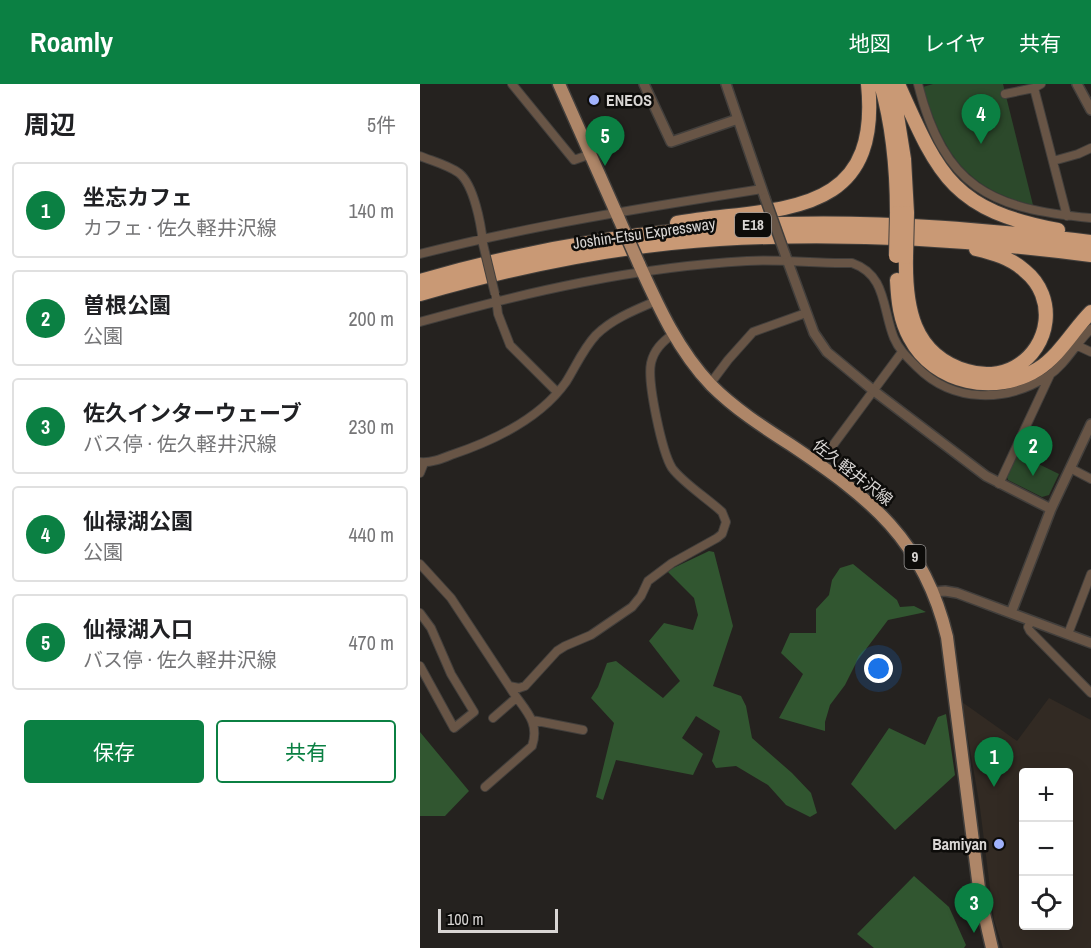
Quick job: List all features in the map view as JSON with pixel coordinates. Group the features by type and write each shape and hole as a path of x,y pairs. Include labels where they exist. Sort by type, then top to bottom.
{"highway":[{"path":"575,246 657,226 796,205 827,194 855,168 866,144 870,118 868,84"},
{"path":"881,84 894,148 902,213"},
{"path":"892,84 904,159 899,305 910,338 916,348 933,365 964,380 975,383 1001,383 1027,375 1040,368 1091,312"},
{"path":"898,84 933,157 947,178 964,195 985,208 1011,219 1091,236"},
{"name":"Joshin-Etsu Expressway","path":"420,281 504,260 575,246 651,233 717,227 783,224 918,226 1091,242"},
{"path":"786,236 953,245 1001,256 1028,272 1043,296 1046,304 1046,325 1039,344 1032,353 1008,370 991,374 980,374 958,368 937,356 920,336 912,317 901,256"},
{"name":"Joshin-Etsu Expressway","path":"420,294 507,272 652,246 717,239 786,236 917,238 1034,247 1091,255"}],"main road":[{"name":"佐久軽井沢線","path":"560,84 656,301 690,361 710,384 750,418 858,492 888,521 910,549 933,592 947,637 980,896 992,948"}],"street":[{"path":"512,84 574,160 591,154"},
{"path":"644,84 671,142 738,119"},
{"path":"726,84 806,313 814,333 827,352 873,391 999,484 1051,509"},
{"path":"918,84 936,136 948,157 964,177 985,193 1008,204 1036,212 1091,218"},
{"path":"1077,84 1091,110"},
{"path":"1005,94 1038,86 1067,216"},
{"path":"1053,160 1078,154 1091,148"},
{"path":"420,156 464,177 472,195 498,314 510,345 557,392"},
{"path":"420,254 617,215 764,193"},
{"path":"420,322 496,297 526,293 641,268 786,258 852,263 873,274 879,284 895,340 902,352 922,372 937,383 954,391 1000,395 1026,388 1050,375 1078,346 1091,328"},
{"path":"420,473 422,463 480,446 546,404 566,382 596,335 610,323 656,301"},
{"path":"710,384 753,332 806,313"},
{"path":"509,686 519,688 525,686 557,651 591,635 632,607 648,581 672,563 717,538 725,528 726,522 722,512 675,471 664,450 650,371 651,362 659,345 673,334"},
{"path":"1078,346 1091,352"},
{"path":"819,464 902,352"},
{"path":"999,484 1050,375"},
{"path":"1011,613 1051,509 1091,424"},
{"path":"1070,468 1091,479"},
{"path":"420,564 451,598 535,724 532,746 485,787"},
{"path":"1068,634 1091,574"},
{"path":"933,592 957,593 1091,643"},
{"path":"420,613 431,628 451,674 474,712 454,728 420,666"},
{"path":"1030,621 1028,627 1034,636 1091,693"},
{"path":"493,718 516,698"},
{"path":"532,720 583,730"}],"shaded area":[{"path":"1049,698 1091,720 1091,948 1003,948 994,920 980,808 962,702 1017,741"}],"green space":[{"path":"933,84 1003,84 1033,205 989,189 959,164 938,130 930,110 923,87"},
{"path":"1018,454 1059,474 1049,495 1042,497 1008,480 1007,477"},
{"path":"709,551 714,552 733,626 713,686 741,696 746,706 752,738 811,793 817,813 810,817 786,805 768,785 736,766 716,768 712,761 720,731 696,716 682,738 703,754 693,775 616,760 603,800 596,797 614,723 591,698 607,663 616,661 663,698 680,681 649,641 664,623 693,630 698,615 694,598 667,571"},
{"path":"853,564 897,600 900,607 914,606 926,612 888,620 857,661 845,685 830,705 825,731 779,718 803,674 781,653 790,633 816,633 816,609 829,595 832,580 840,568"},
{"path":"946,714 955,775 895,830 851,784 889,728 925,745 938,717"},
{"path":"420,732 469,791 445,816 420,816"},
{"path":"914,876 949,907 966,945 964,948 874,948 857,934"}],"place":[{"name":"ENEOS","path":"594,100"},
{"name":"仙禄湖公園","path":"981,144"},
{"name":"仙禄湖入口","path":"605,166"},
{"name":"曽根公園","path":"1033,476"},
{"name":"坐忘カフェ","path":"994,787"},
{"name":"Bamiyan","path":"999,844"},
{"name":"佐久インターウェーブ","path":"974,933"}]}
